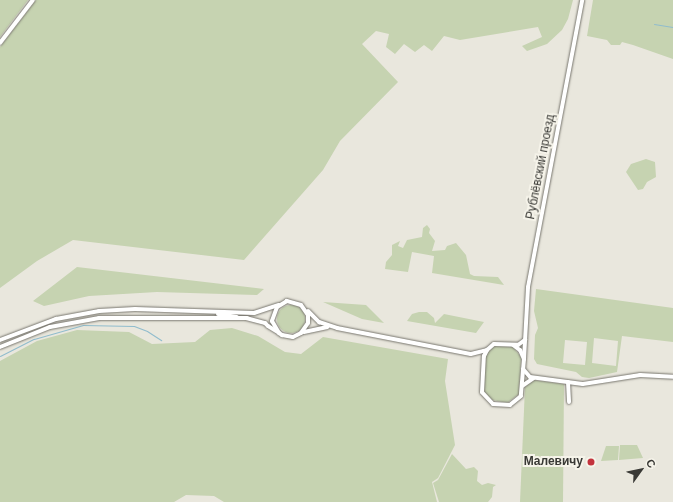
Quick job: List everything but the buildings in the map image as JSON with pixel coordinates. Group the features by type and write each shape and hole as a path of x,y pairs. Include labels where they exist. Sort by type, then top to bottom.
{"street":[{"path":"0,43 32,0"},
{"name":"Рублёвский проезд","path":"524,359 528,287 582,0"},
{"path":"0,340 56,319 99,311 136,309 204,312 261,312 293,301 304,307 319,322 337,328 471,354 487,350 499,343 513,345 522,344 526,338"},
{"path":"279,305 273,312 272,321 279,333"},
{"path":"299,335 306,329 308,320 304,307"},
{"path":"204,312 247,318 265,323 279,333 290,337 319,327 337,328"},
{"path":"0,348 50,327 99,318 247,318"},
{"path":"487,350 483,365 482,392 493,404 514,403 520,396 524,359 520,350 513,345"},
{"path":"471,354 483,365"},
{"path":"523,368 528,376 535,378 592,384 640,374 673,377"},
{"path":"522,387 535,378"},
{"path":"568,382 569,402"}],"green space":[{"path":"0,0 28,0 0,37"},
{"path":"36,0 573,0 568,19 562,30 547,44 527,51 522,46 542,37 538,27 460,40 444,36 432,51 424,45 415,52 404,44 395,54 386,47 389,34 376,31 362,44 398,82 340,141 323,170 244,260 73,240 37,261 0,288 0,47"},
{"path":"593,0 673,0 673,59 622,42 620,45 611,45 607,40 587,36"},
{"path":"646,159 655,162 656,177 647,182 643,189 638,190 626,172 631,164"},
{"path":"427,225 430,229 429,233 435,241 432,251 445,250 447,246 456,243 466,255 470,274 474,276 498,277 504,285 432,273 434,256 412,252 408,272 385,269 386,262 392,255 392,245 400,241 398,246 403,248 407,240 422,237 423,228"},
{"path":"77,267 264,289 257,295 157,292 89,296 44,306 33,301"},
{"path":"536,289 673,308 673,342 622,336 617,372 589,378 582,377 576,372 537,364 534,359 535,335 538,328 534,311","holes":["594,338 618,341 616,366 592,363","565,340 587,342 585,365 563,363"]},
{"path":"323,302 366,305 384,323 362,319"},
{"path":"291,305 301,309 305,319 301,329 291,333 281,329 277,319 281,309"},
{"path":"427,312 434,318 435,323 444,314 484,322 476,333 407,321 412,314"},
{"path":"232,328 258,336 285,352 301,354 323,337 448,359 445,381 455,445 438,478 432,482 437,502 224,502 214,496 186,495 174,502 0,502 0,361 37,341 77,330 129,332 152,344 195,342 210,330"},
{"path":"497,345 513,347 521,357 519,394 507,403 488,399 483,388 485,357 489,350"},
{"path":"533,380 564,384 563,502 520,502 525,387"},
{"path":"620,445 637,445 643,458 619,460"},
{"path":"606,446 619,446 618,460 601,461"},
{"path":"452,454 466,469 474,467 478,471 477,481 482,485 488,483 496,485 493,487 492,497 488,502 439,502 433,483 438,480"}],"waterway":[{"path":"654,24 673,27"},
{"path":"0,356 34,339 83,325 134,326 147,331 161,340"}],"place":[{"name":"Малевичу","path":"591,462"}]}
